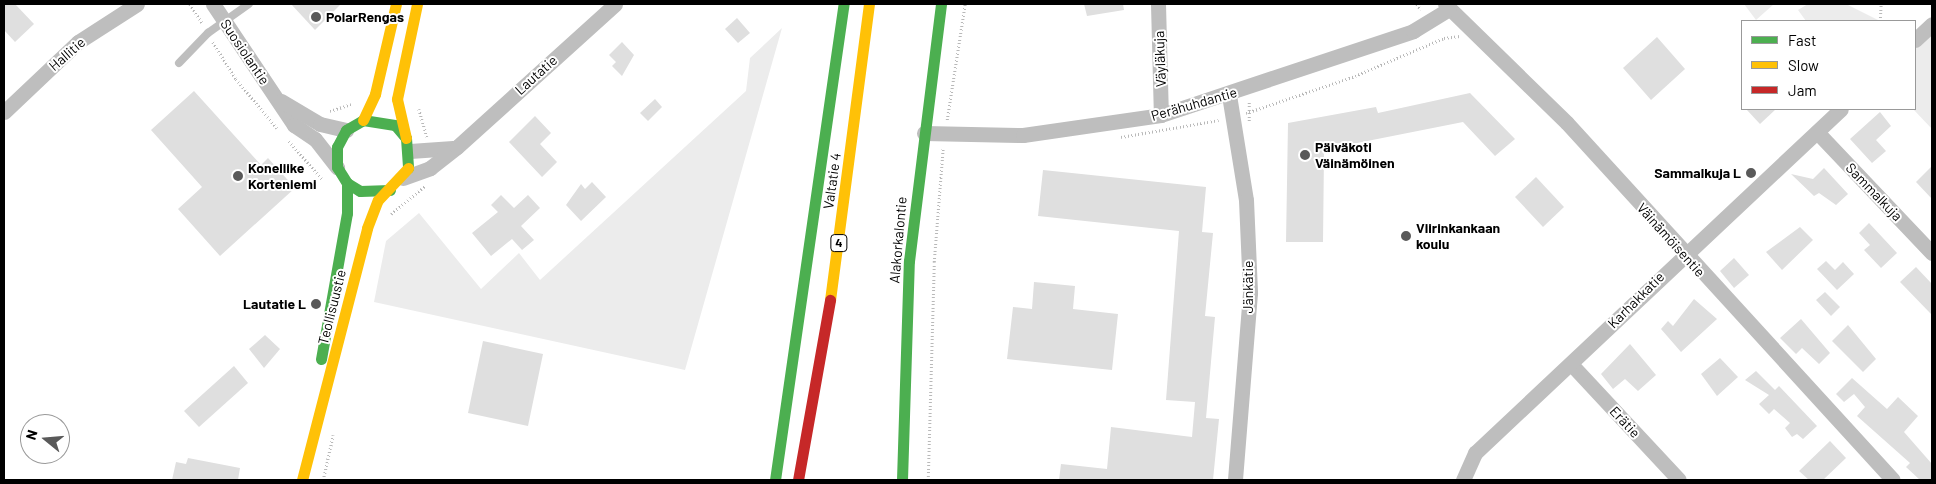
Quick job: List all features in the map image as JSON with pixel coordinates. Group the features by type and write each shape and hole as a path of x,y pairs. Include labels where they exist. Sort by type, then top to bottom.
{"main road":[{"path":"396,4 375,94 362,120 346,130 337,147 337,167 347,183 367,192 390,190 403,178 408,145 397,100 417,4"},
{"name":"Valtatie 4","path":"775,480 844,4"},
{"name":"Valtatie 4","path":"798,480 822,365 870,4"},
{"name":"Alakorkalontie","path":"902,480 909,261 941,4"},
{"path":"362,120 387,122 408,145"},
{"name":"Teollisuustie","path":"313,437 318,375 347,213 347,183"},
{"name":"Teollisuustie","path":"302,480 367,228 378,200 390,190"}],"street":[{"name":"Hallitie","path":"4,112 78,42 137,4"},
{"name":"Suosiolantie","path":"213,4 294,125 315,139 337,167"},
{"name":"Lautatie","path":"403,178 430,168 457,147 615,4"},
{"name":"Väyläkuja","path":"1158,4 1161,115"},
{"name":"Perähuhdantie","path":"924,133 944,142 1023,135 1161,115 1229,95 1413,31 1447,7"},
{"name":"Väinämöisentie","path":"1447,7 1567,123 1684,255 1893,480"},
{"path":"1916,39 1932,24"},
{"name":"Jänkätie","path":"1229,95 1246,200 1250,293 1236,480"},
{"name":"Suosiolantie","path":"277,99 320,124 346,130"},
{"name":"Karhakkatie","path":"1462,479 1475,453 1840,110"},
{"name":"Sammalkuja","path":"1817,132 1932,253"},
{"path":"408,145 429,152 457,147"},
{"name":"Erätie","path":"1571,364 1679,480"}],"lane":[{"path":"179,63 224,23 249,4"}],"path":[{"path":"928,480 934,262 944,142 965,4"},
{"path":"1880,4 1880,20"},
{"path":"1232,117 1356,76 1444,38 1457,40 1469,27"},
{"path":"416,104 426,125 429,152"},
{"path":"384,221 429,183 430,168"},
{"path":"323,480 334,432"}],"shaded area":[{"path":"1744,4 1774,4 1756,20"},
{"path":"1808,4 1846,4 1878,20 1805,20 1798,10"},
{"path":"1932,24 1932,129 1914,110 1916,110 1916,39"},
{"path":"782,28 685,370 374,302 386,241 419,213 481,289 519,253 540,280 746,91 750,58"}],"building":[{"path":"4,4 15,4 34,24 15,42 4,30"},
{"name":"PolarRengas","path":"291,4 341,4 315,30"},
{"path":"1084,4 1123,4 1124,10 1087,16"},
{"path":"737,18 750,33 738,43 725,29"},
{"path":"1657,37 1685,69 1651,100 1623,68"},
{"path":"622,42 634,55 622,76 612,66 616,62 609,55"},
{"name":"Koneliike Korteniemi","path":"194,91 261,165 268,158 295,188 220,256 178,209 202,187 151,130"},
{"path":"1470,93 1515,139 1495,156 1463,122 1342,146 1344,152 1324,153 1323,242 1286,242 1288,123 1376,107 1378,113"},
{"path":"655,99 662,107 648,121 640,113"},
{"path":"1747,110 1775,110 1760,124"},
{"path":"1880,112 1891,126 1876,140 1886,151 1872,163 1850,139"},
{"path":"535,116 551,133 540,144 557,162 542,177 509,142"},
{"path":"1932,166 1932,199 1916,182"},
{"path":"1824,168 1848,194 1836,205 1819,193 1814,196 1791,174 1813,179"},
{"path":"1043,170 1206,187 1202,232 1213,233 1205,316 1215,317 1206,418 1219,419 1213,480 1059,480 1061,464 1107,469 1111,427 1192,437 1195,402 1166,400 1179,231 1038,216"},
{"path":"1536,177 1564,207 1543,227 1515,197"},
{"path":"592,182 606,197 581,221 566,205 581,184 585,189"},
{"path":"501,195 514,208 528,195 540,208 521,226 534,240 522,250 512,239 491,256 472,233 498,212 491,205"},
{"path":"1869,223 1897,253 1881,268 1864,250 1870,245 1859,233"},
{"path":"1800,227 1813,240 1782,270 1766,252"},
{"path":"1734,258 1749,275 1734,288 1720,271"},
{"path":"1826,261 1835,270 1843,262 1854,274 1837,290 1817,269"},
{"path":"1916,267 1932,284 1932,315 1900,282"},
{"path":"1034,282 1075,286 1073,309 1118,314 1112,370 1007,359 1013,307 1032,309"},
{"path":"1825,292 1840,307 1831,316 1816,300"},
{"path":"1694,299 1717,319 1681,352 1661,329 1668,321 1673,326"},
{"path":"1801,319 1830,353 1819,364 1802,348 1796,354 1780,338"},
{"path":"1848,325 1876,359 1863,372 1832,341"},
{"path":"265,335 280,349 264,368 249,349"},
{"path":"483,341 543,354 528,426 468,413"},
{"path":"1630,344 1656,375 1638,391 1625,379 1613,389 1601,374"},
{"path":"1720,358 1738,377 1717,396 1701,374"},
{"path":"234,366 248,383 199,427 184,411"},
{"path":"1756,371 1775,390 1779,386 1817,426 1803,439 1797,434 1792,437 1785,428 1790,423 1774,409 1769,414 1759,404 1769,395 1745,380"},
{"path":"1852,378 1887,409 1898,397 1918,416 1904,432 1932,464 1932,480 1920,480 1906,467 1910,463 1857,416 1865,407 1854,394 1844,402 1836,394"},
{"path":"1830,441 1846,458 1823,480 1809,480 1799,471"},
{"path":"188,458 240,468 238,480 172,480 176,462 186,464"}],"traffic: fast":[{"path":"775,480 844,4"},
{"path":"902,480 909,261 941,4"},
{"path":"390,190 360,191 347,183 337,167 337,147 346,130 363,120 395,125 406,138 408,168"},
{"path":"321,359 347,213 347,183"}],"traffic: slow":[{"path":"363,120 375,94 396,4"},
{"path":"406,138 397,99 417,4"},
{"path":"830,300 869,4"},
{"path":"302,480 367,228 378,200 408,168"}],"traffic: jam":[{"path":"798,480 830,300"}],"place":[{"name":"PolarRengas","path":"316,17"},
{"name":"Päiväkoti Väinämöinen","path":"1305,155"},
{"name":"Sammalkuja L","path":"1751,173"},
{"name":"Koneliike Korteniemi","path":"238,176"},
{"name":"Viirinkankaan koulu","path":"1406,236"},
{"name":"Lautatie L","path":"316,304"}]}
